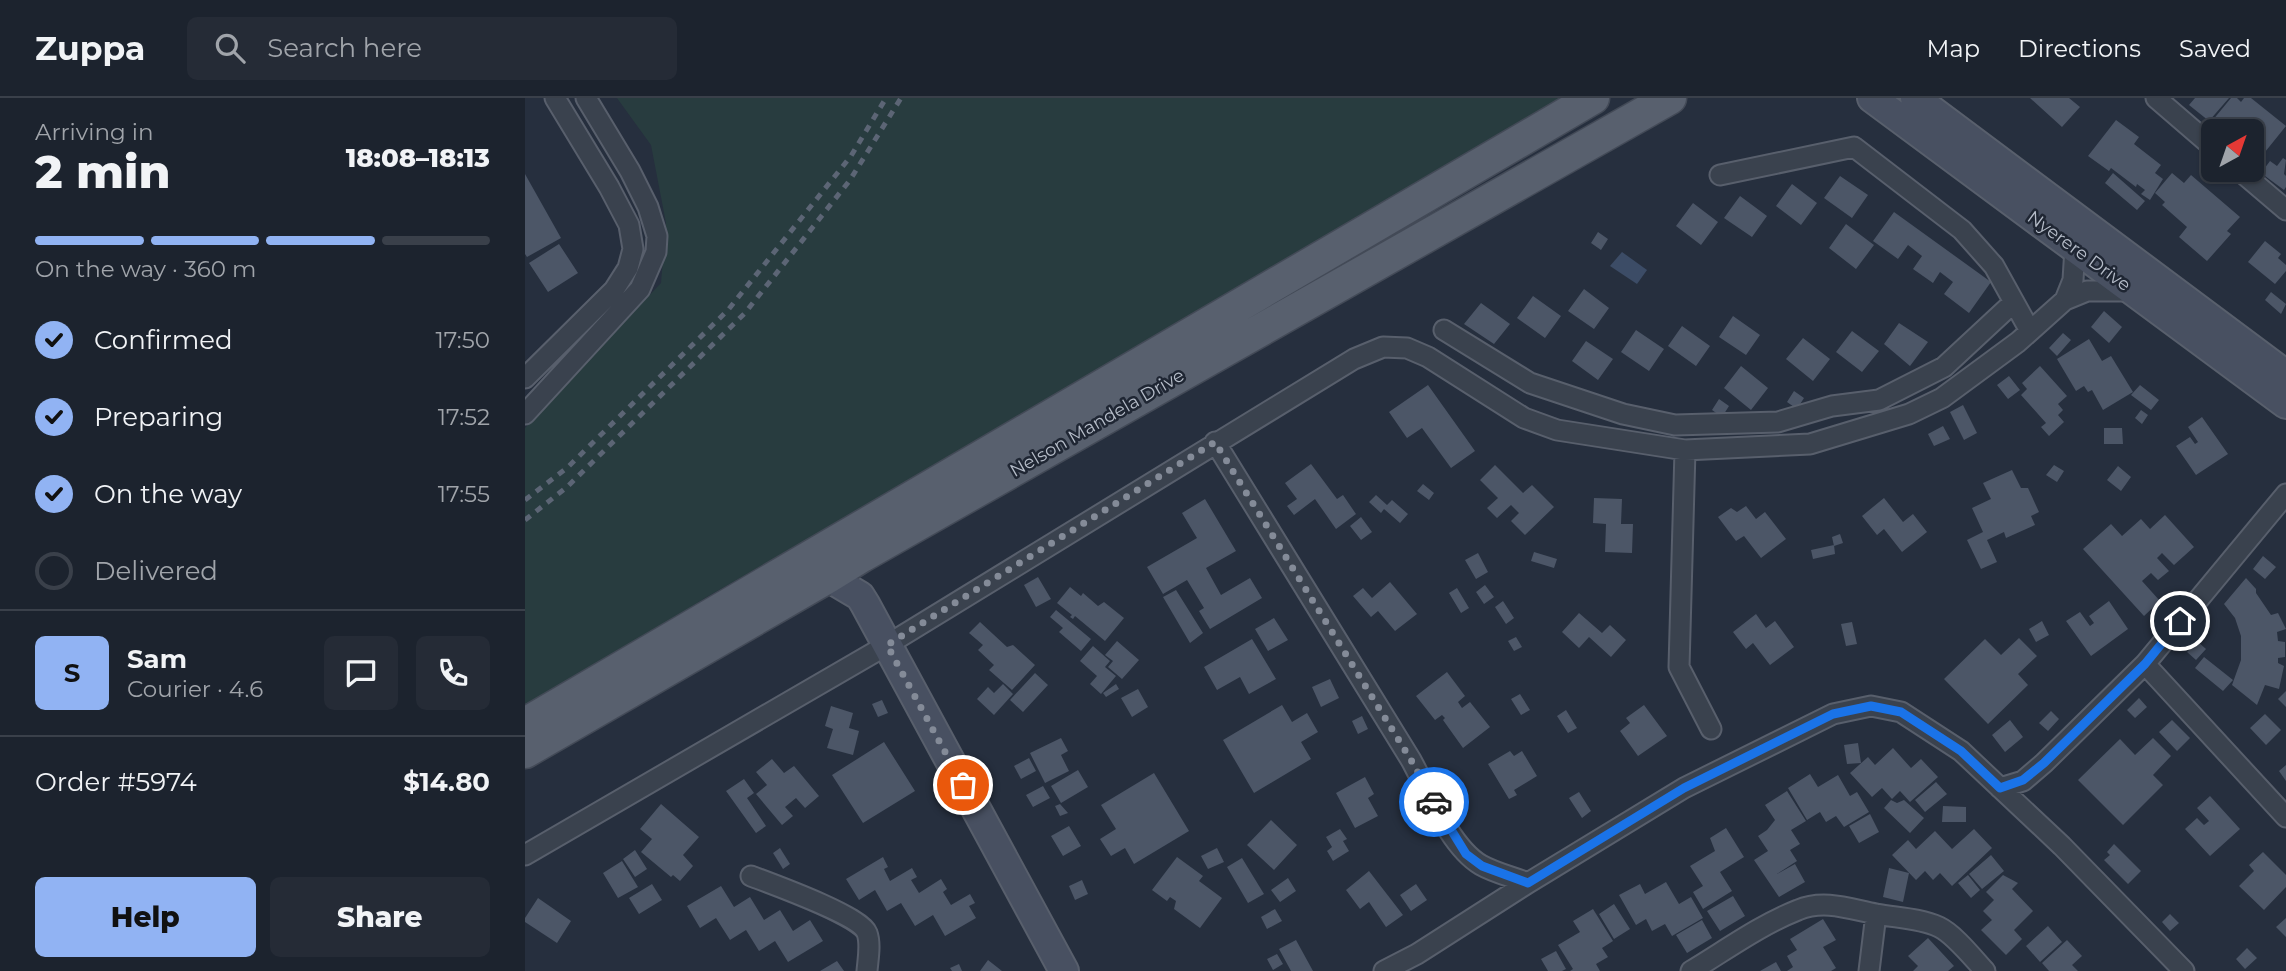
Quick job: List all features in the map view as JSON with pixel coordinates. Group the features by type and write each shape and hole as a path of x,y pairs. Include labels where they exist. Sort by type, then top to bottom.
{"main road":[{"name":"Nelson Mandela Drive","path":"525,724 1593,98"},
{"name":"Nelson Mandela Drive","path":"525,752 862,556 1671,98"},
{"name":"Nyerere Drive","path":"1873,98 2286,404"},
{"name":"Nyerere Drive","path":"1915,98 2286,375"},
{"path":"862,556 865,604"},
{"path":"828,577 860,596 865,604 1063,971"}],"street":[{"path":"525,378 614,290 628,268 633,249 629,225 555,98"},
{"path":"525,414 640,289 656,252 657,236 648,207 630,171 586,98"},
{"path":"2156,98 2201,137"},
{"path":"1720,175 1854,147 1962,230 1994,266 2030,331"},
{"path":"2253,182 2286,210"},
{"path":"2065,300 2073,280 2075,248"},
{"path":"525,855 887,645 1354,359 1383,347 1407,348 1428,357 1524,418 1557,430 1685,450 1810,444 1909,414 1942,398 2030,331 2065,300 2087,291 2133,291"},
{"path":"1444,330 1530,383 1623,414 1675,425 1779,422 1832,406 1879,400 1944,367 2014,302"},
{"path":"1215,442 1466,854 1482,866 1528,883"},
{"path":"1685,450 1679,667 1711,729"},
{"path":"2000,788 2023,780 2044,763 2145,664 2286,494"},
{"path":"2145,664 2286,817"},
{"path":"1384,971 1417,954 1684,788 1833,714 1871,706 1901,712 1961,751 2062,846 2184,971"},
{"path":"751,876 843,914 861,925 867,932 867,971"},
{"path":"1691,971 1769,924 1800,909 1821,905 1916,920 1941,928 1985,971"},
{"path":"1869,971 1875,914"}],"green space":[{"path":"617,98 1561,98 1430,181 895,492 705,598 602,665 525,710 525,428 661,283 666,223 651,145"}],"water":[{"path":"1622,252 1647,270 1637,284 1610,266"}],"building":[{"path":"2030,98 2069,98 2080,107 2062,127"},
{"path":"2195,98 2229,98 2211,119 2206,119 2189,105"},
{"path":"2231,98 2237,98 2241,102 2244,98 2251,98 2286,126 2265,152 2265,119 2214,119"},
{"path":"2116,120 2139,137 2134,144 2161,165 2155,173 2163,179 2150,200 2141,194 2145,190 2137,184 2136,187 2111,168 2109,171 2088,156"},
{"path":"2283,158 2286,160 2284,190 2265,176 2265,168 2270,161 2277,166"},
{"path":"2113,173 2145,201 2137,210 2105,183"},
{"path":"2172,173 2184,183 2191,175 2240,217 2227,231 2231,234 2207,261 2179,237 2187,227 2162,205 2165,202 2155,193"},
{"path":"525,174 561,238 527,257 525,254"},
{"path":"1840,176 1868,195 1852,218 1824,198"},
{"path":"1792,184 1817,203 1801,225 1776,206"},
{"path":"1740,196 1767,216 1752,237 1724,218"},
{"path":"1693,203 1718,222 1701,245 1676,226"},
{"path":"1894,212 1991,282 1969,313 1944,294 1953,282 1940,272 1933,283 1913,269 1922,256 1908,245 1898,259 1873,241"},
{"path":"1846,224 1874,245 1856,269 1829,248"},
{"path":"1598,232 1608,239 1601,250 1591,243"},
{"path":"2265,241 2281,254 2278,258 2286,265 2286,271 2275,284 2248,262"},
{"path":"559,244 578,273 548,292 529,263"},
{"path":"1584,289 1609,308 1594,329 1568,311"},
{"path":"2271,292 2286,304 2281,314 2265,300"},
{"path":"1533,296 1561,316 1545,338 1517,318"},
{"path":"1481,303 1510,324 1494,344 1464,324"},
{"path":"2104,311 2122,327 2109,343 2091,327"},
{"path":"1733,316 1760,335 1746,355 1719,337"},
{"path":"1899,323 1928,342 1910,366 1884,344"},
{"path":"1682,326 1710,346 1696,366 1668,346"},
{"path":"1636,330 1664,349 1649,371 1621,352"},
{"path":"1852,331 1879,351 1862,372 1836,352"},
{"path":"2063,333 2071,340 2057,356 2049,348"},
{"path":"1803,338 1830,359 1813,381 1786,359"},
{"path":"2089,339 2102,361 2111,356 2133,392 2103,410 2092,390 2088,392 2084,386 2076,391 2057,359"},
{"path":"1586,341 1613,359 1598,380 1572,361"},
{"path":"1741,366 1768,388 1751,410 1724,388"},
{"path":"2040,366 2067,396 2058,404 2063,410 2058,415 2064,422 2049,436 2041,427 2046,423 2021,395 2027,389 2022,383"},
{"path":"2009,376 2020,390 2008,399 1997,385"},
{"path":"1428,385 1475,451 1451,468 1422,428 1407,438 1389,412"},
{"path":"2140,385 2159,400 2151,410 2131,395"},
{"path":"1794,391 1804,398 1797,409 1787,402"},
{"path":"1719,399 1729,406 1722,417 1712,410"},
{"path":"1963,405 1977,433 1964,440 1950,412"},
{"path":"2141,410 2148,415 2142,424 2135,418"},
{"path":"2202,417 2228,454 2196,475 2176,446 2190,437 2195,444 2198,442 2188,427"},
{"path":"1943,426 1950,439 1934,446 1928,434"},
{"path":"2104,428 2122,428 2123,444 2104,444"},
{"path":"1311,464 1337,499 1343,495 1356,514 1336,529 1315,499 1294,515 1287,506 1297,499 1285,483"},
{"path":"1495,465 1523,493 1532,485 1554,507 1525,535 1511,521 1519,513 1511,505 1497,518 1487,508 1498,498 1480,480"},
{"path":"2054,465 2064,471 2057,482 2046,475"},
{"path":"2118,466 2131,477 2121,491 2107,480"},
{"path":"2012,470 2021,488 2028,488 2039,512 2031,516 2035,525 2006,538 2004,532 1987,540 1997,562 1981,569 1967,540 1983,532 1972,508 1991,499 1983,483"},
{"path":"1423,484 1434,493 1429,500 1417,491"},
{"path":"1376,495 1387,505 1392,500 1408,514 1400,523 1384,509 1381,513 1369,502"},
{"path":"1594,498 1622,499 1621,524 1633,524 1632,553 1605,552 1606,524 1593,523"},
{"path":"1884,498 1903,522 1913,514 1927,532 1902,552 1884,529 1877,535 1862,516"},
{"path":"1205,499 1236,551 1206,568 1221,595 1250,578 1262,598 1210,629 1199,611 1204,608 1187,580 1163,594 1147,567 1197,538 1182,513"},
{"path":"1746,506 1756,519 1765,512 1786,539 1761,558 1744,536 1736,541 1718,517 1731,508 1737,512"},
{"path":"2165,515 2194,547 2174,565 2162,553 2157,558 2169,571 2158,580 2151,573 2142,581 2160,601 2144,616 2083,549 2111,524 2122,536 2141,519 2150,529"},
{"path":"1361,517 1372,532 1361,540 1350,526"},
{"path":"1840,534 1843,543 1834,546 1832,537"},
{"path":"1834,545 1835,554 1813,559 1811,550"},
{"path":"1534,552 1557,559 1554,568 1531,561"},
{"path":"1478,553 1488,572 1476,579 1465,560"},
{"path":"2263,556 2276,567 2265,579 2253,569"},
{"path":"1038,577 1051,599 1036,607 1024,585"},
{"path":"2246,578 2256,589 2271,615 2278,613 2286,629 2277,632 2278,641 2285,642 2285,657 2278,658 2278,663 2284,666 2279,689 2265,685 2257,705 2232,685 2241,660 2241,636 2235,618 2224,604"},
{"path":"1390,582 1417,614 1395,631 1378,611 1371,617 1353,596 1363,588 1372,598"},
{"path":"1485,585 1494,597 1484,604 1476,592"},
{"path":"1070,587 1081,596 1083,593 1098,606 1104,602 1124,618 1105,641 1075,616 1073,619 1070,617 1072,615 1057,603"},
{"path":"1457,588 1469,608 1461,613 1449,593"},
{"path":"1176,590 1203,633 1190,643 1163,597"},
{"path":"1503,601 1514,618 1506,624 1495,607"},
{"path":"2109,601 2128,629 2091,656 2066,621 2080,612 2090,626 2094,623 2089,616"},
{"path":"1056,610 1091,639 1081,651 1059,632 1063,628 1050,617"},
{"path":"1579,613 1602,633 1610,625 1626,640 1611,657 1589,637 1579,648 1562,632"},
{"path":"1756,614 1766,628 1775,621 1794,647 1770,665 1753,643 1746,649 1733,632"},
{"path":"1274,618 1288,640 1268,651 1255,629"},
{"path":"2042,621 2049,635 2036,642 2029,629"},
{"path":"980,622 1007,647 1013,645 1035,665 1012,690 989,670 994,665 978,650 983,645 969,633"},
{"path":"1852,622 1857,644 1846,646 1841,624"},
{"path":"1516,637 1522,647 1514,651 1508,641"},
{"path":"2019,638 2037,656 2018,674 2028,685 1988,724 1944,679 1985,639 2001,655"},
{"path":"1252,639 1276,679 1249,694 1240,677 1217,690 1204,667"},
{"path":"1117,641 1139,660 1122,679 1108,667 1113,661 1105,655"},
{"path":"2197,641 2206,649 2196,660 2187,652"},
{"path":"1093,646 1110,661 1105,667 1116,676 1101,694 1090,684 1097,676 1080,661"},
{"path":"2204,657 2233,680 2223,691 2195,668"},
{"path":"1447,672 1465,696 1458,702 1462,708 1470,702 1490,727 1463,748 1443,720 1445,718 1442,715 1435,720 1416,696"},
{"path":"1035,673 1048,685 1023,712 1010,700"},
{"path":"1330,679 1339,698 1321,707 1312,687"},
{"path":"1003,684 1013,694 994,715 977,699 988,687 994,693"},
{"path":"1116,684 1119,689 1106,697 1103,693"},
{"path":"1138,689 1148,707 1132,717 1121,698"},
{"path":"2286,691 2286,707 2278,699"},
{"path":"1520,694 1530,710 1521,715 1511,699"},
{"path":"2139,698 2147,707 2135,718 2127,710"},
{"path":"882,700 888,713 878,717 872,704"},
{"path":"1282,705 1292,722 1307,713 1318,732 1301,742 1311,759 1254,793 1223,740"},
{"path":"1644,705 1667,736 1638,756 1620,731 1630,723 1626,718"},
{"path":"831,706 853,713 849,728 859,731 853,755 827,748 833,729 825,726"},
{"path":"1566,710 1577,728 1568,733 1557,716"},
{"path":"2051,711 2059,719 2048,731 2039,723"},
{"path":"2265,714 2281,730 2266,745 2250,728"},
{"path":"1362,716 1368,729 1358,734 1352,721"},
{"path":"2010,720 2023,737 2005,752 1992,735"},
{"path":"2172,720 2190,738 2177,751 2159,732"},
{"path":"1061,738 1068,751 1061,755 1069,771 1045,783 1030,753"},
{"path":"2153,738 2171,756 2153,775 2163,785 2123,825 2078,780 2120,739 2135,755"},
{"path":"884,742 915,791 863,823 832,775"},
{"path":"1858,743 1861,763 1847,764 1844,745"},
{"path":"1893,748 1911,768 1921,759 1938,777 1910,802 1900,791 1892,799 1882,788 1872,797 1850,773 1868,757 1875,765"},
{"path":"1510,751 1514,756 1522,751 1537,776 1514,790 1517,795 1509,799 1488,764"},
{"path":"1029,758 1036,771 1021,779 1014,766"},
{"path":"772,759 784,773 794,766 819,796 805,808 796,798 785,807 793,816 782,825 756,794 767,785 756,772"},
{"path":"2286,765 2286,781 2279,771"},
{"path":"1078,770 1088,787 1061,803 1051,786"},
{"path":"1154,773 1189,831 1134,864 1125,848 1111,856 1100,839 1116,829 1101,805"},
{"path":"1810,774 1818,787 1838,775 1850,796 1857,792 1869,812 1844,827 1836,816 1826,822 1820,812 1807,820 1788,788"},
{"path":"1365,777 1374,794 1368,798 1378,816 1355,828 1336,793"},
{"path":"744,779 754,793 747,798 766,826 756,833 726,791"},
{"path":"1936,782 1947,794 1925,812 1915,800"},
{"path":"1043,786 1050,798 1033,807 1026,795"},
{"path":"1787,791 1806,821 1791,830 1800,844 1790,850 1797,861 1777,874 1795,864 1805,882 1779,897 1754,860 1768,851 1758,836 1775,820 1765,805"},
{"path":"1579,792 1591,811 1582,818 1569,798"},
{"path":"2210,796 2240,829 2210,856 2185,829 2197,818 2204,825 2209,821 2197,808"},
{"path":"1891,800 1897,803 1904,800 1924,818 1910,833 1884,808"},
{"path":"661,804 699,837 683,855 693,866 680,881 673,875 671,877 641,852 652,839 640,829"},
{"path":"1060,804 1068,813 1060,816 1055,806"},
{"path":"1943,806 1966,807 1966,822 1942,822"},
{"path":"1870,814 1879,832 1859,843 1849,826"},
{"path":"1271,820 1297,845 1274,870 1247,845"},
{"path":"1069,826 1081,846 1063,856 1051,836"},
{"path":"1726,828 1744,857 1720,872 1732,891 1703,909 1693,892 1703,886 1690,866 1715,851 1710,838"},
{"path":"1340,829 1347,839 1343,841 1349,851 1333,861 1327,851 1332,847 1326,837"},
{"path":"1974,829 1992,848 1952,886 1940,873 1933,880 1925,871 1916,880 1892,855 1908,840 1916,849 1935,831 1952,849"},
{"path":"2114,844 2141,871 2128,884 2104,860 2110,855 2107,852"},
{"path":"780,848 790,864 783,869 773,853"},
{"path":"1217,848 1224,862 1208,869 1201,856"},
{"path":"635,850 647,869 635,877 623,859"},
{"path":"2263,852 2286,875 2286,887 2264,910 2239,886 2254,871 2249,865"},
{"path":"1991,855 2004,871 1982,889 1969,874"},
{"path":"883,857 888,867 884,869 890,881 912,868 917,877 911,880 919,893 941,879 947,889 943,892 951,905 970,894 975,903 969,906 976,918 945,936 933,915 915,926 901,903 887,911 875,890 859,900 846,879"},
{"path":"1177,857 1203,876 1199,881 1222,898 1200,928 1174,909 1176,901 1170,897 1167,901 1152,890"},
{"path":"1242,858 1264,894 1248,903 1227,867"},
{"path":"622,861 638,887 618,898 603,873"},
{"path":"1889,868 1909,873 1903,902 1883,897"},
{"path":"1369,871 1403,915 1386,927 1369,902 1360,909 1346,890"},
{"path":"1968,875 1980,890 1971,898 1958,883"},
{"path":"2003,875 2018,883 2012,889 2033,911 2014,930 2022,939 2006,955 1981,930 1992,920 1983,911 1994,900 1986,892"},
{"path":"1288,878 1296,891 1280,902 1271,890"},
{"path":"1082,880 1088,894 1075,900 1069,886"},
{"path":"1666,882 1679,904 1691,897 1703,918 1672,936 1665,924 1652,931 1646,919 1636,925 1619,895 1640,884 1645,894"},
{"path":"652,884 662,900 639,914 629,898"},
{"path":"1416,884 1427,900 1411,911 1400,895"},
{"path":"721,886 734,907 750,897 764,920 780,910 793,931 810,920 823,941 788,962 775,941 759,951 746,930 730,940 716,918 700,928 687,906"},
{"path":"1733,896 1745,916 1720,931 1707,911"},
{"path":"538,898 571,921 557,943 525,922"},
{"path":"1614,904 1630,929 1614,939 1599,914"},
{"path":"1275,909 1282,921 1267,929 1261,917"},
{"path":"1593,909 1613,941 1602,948 1608,957 1596,964 1600,971 1570,971 1573,969 1558,945 1580,932 1573,921"},
{"path":"2170,914 2179,923 2170,931 2162,922"},
{"path":"2286,918 2286,937 2276,927"},
{"path":"1823,919 1836,940 1823,947 1836,968 1831,971 1787,971 1793,967 1787,956 1797,950 1790,939"},
{"path":"1702,920 1712,938 1687,953 1676,935"},
{"path":"2048,926 2062,942 2040,962 2026,946"},
{"path":"1928,938 1954,966 1948,971 1913,971 1918,966 1908,956"},
{"path":"1296,940 1313,971 1291,971 1279,949"},
{"path":"2067,940 2082,956 2072,965 2078,971 2049,971 2042,963"},
{"path":"2247,948 2257,958 2245,969 2236,959"},
{"path":"1556,951 1566,969 1548,971 1541,959"},
{"path":"1277,954 1283,964 1273,970 1267,959"},
{"path":"988,960 1002,971 980,971"},
{"path":"837,961 844,971 820,971"},
{"path":"1776,962 1781,971 1760,971"},
{"path":"959,964 962,971 952,971 950,968"}],"railway":[{"path":"525,500 568,467 728,310 851,156 886,98"},
{"path":"525,520 567,487 745,313 850,180 901,98"}],"way so far":[{"path":"963,785 887,645 1215,442 1411,760 1434,802"}],"route":[{"path":"1434,802 1466,854 1482,866 1528,883 1684,788 1833,714 1871,706 1901,712 1961,751 2000,788 2023,780 2082,728 2145,664 2180,621"}]}
